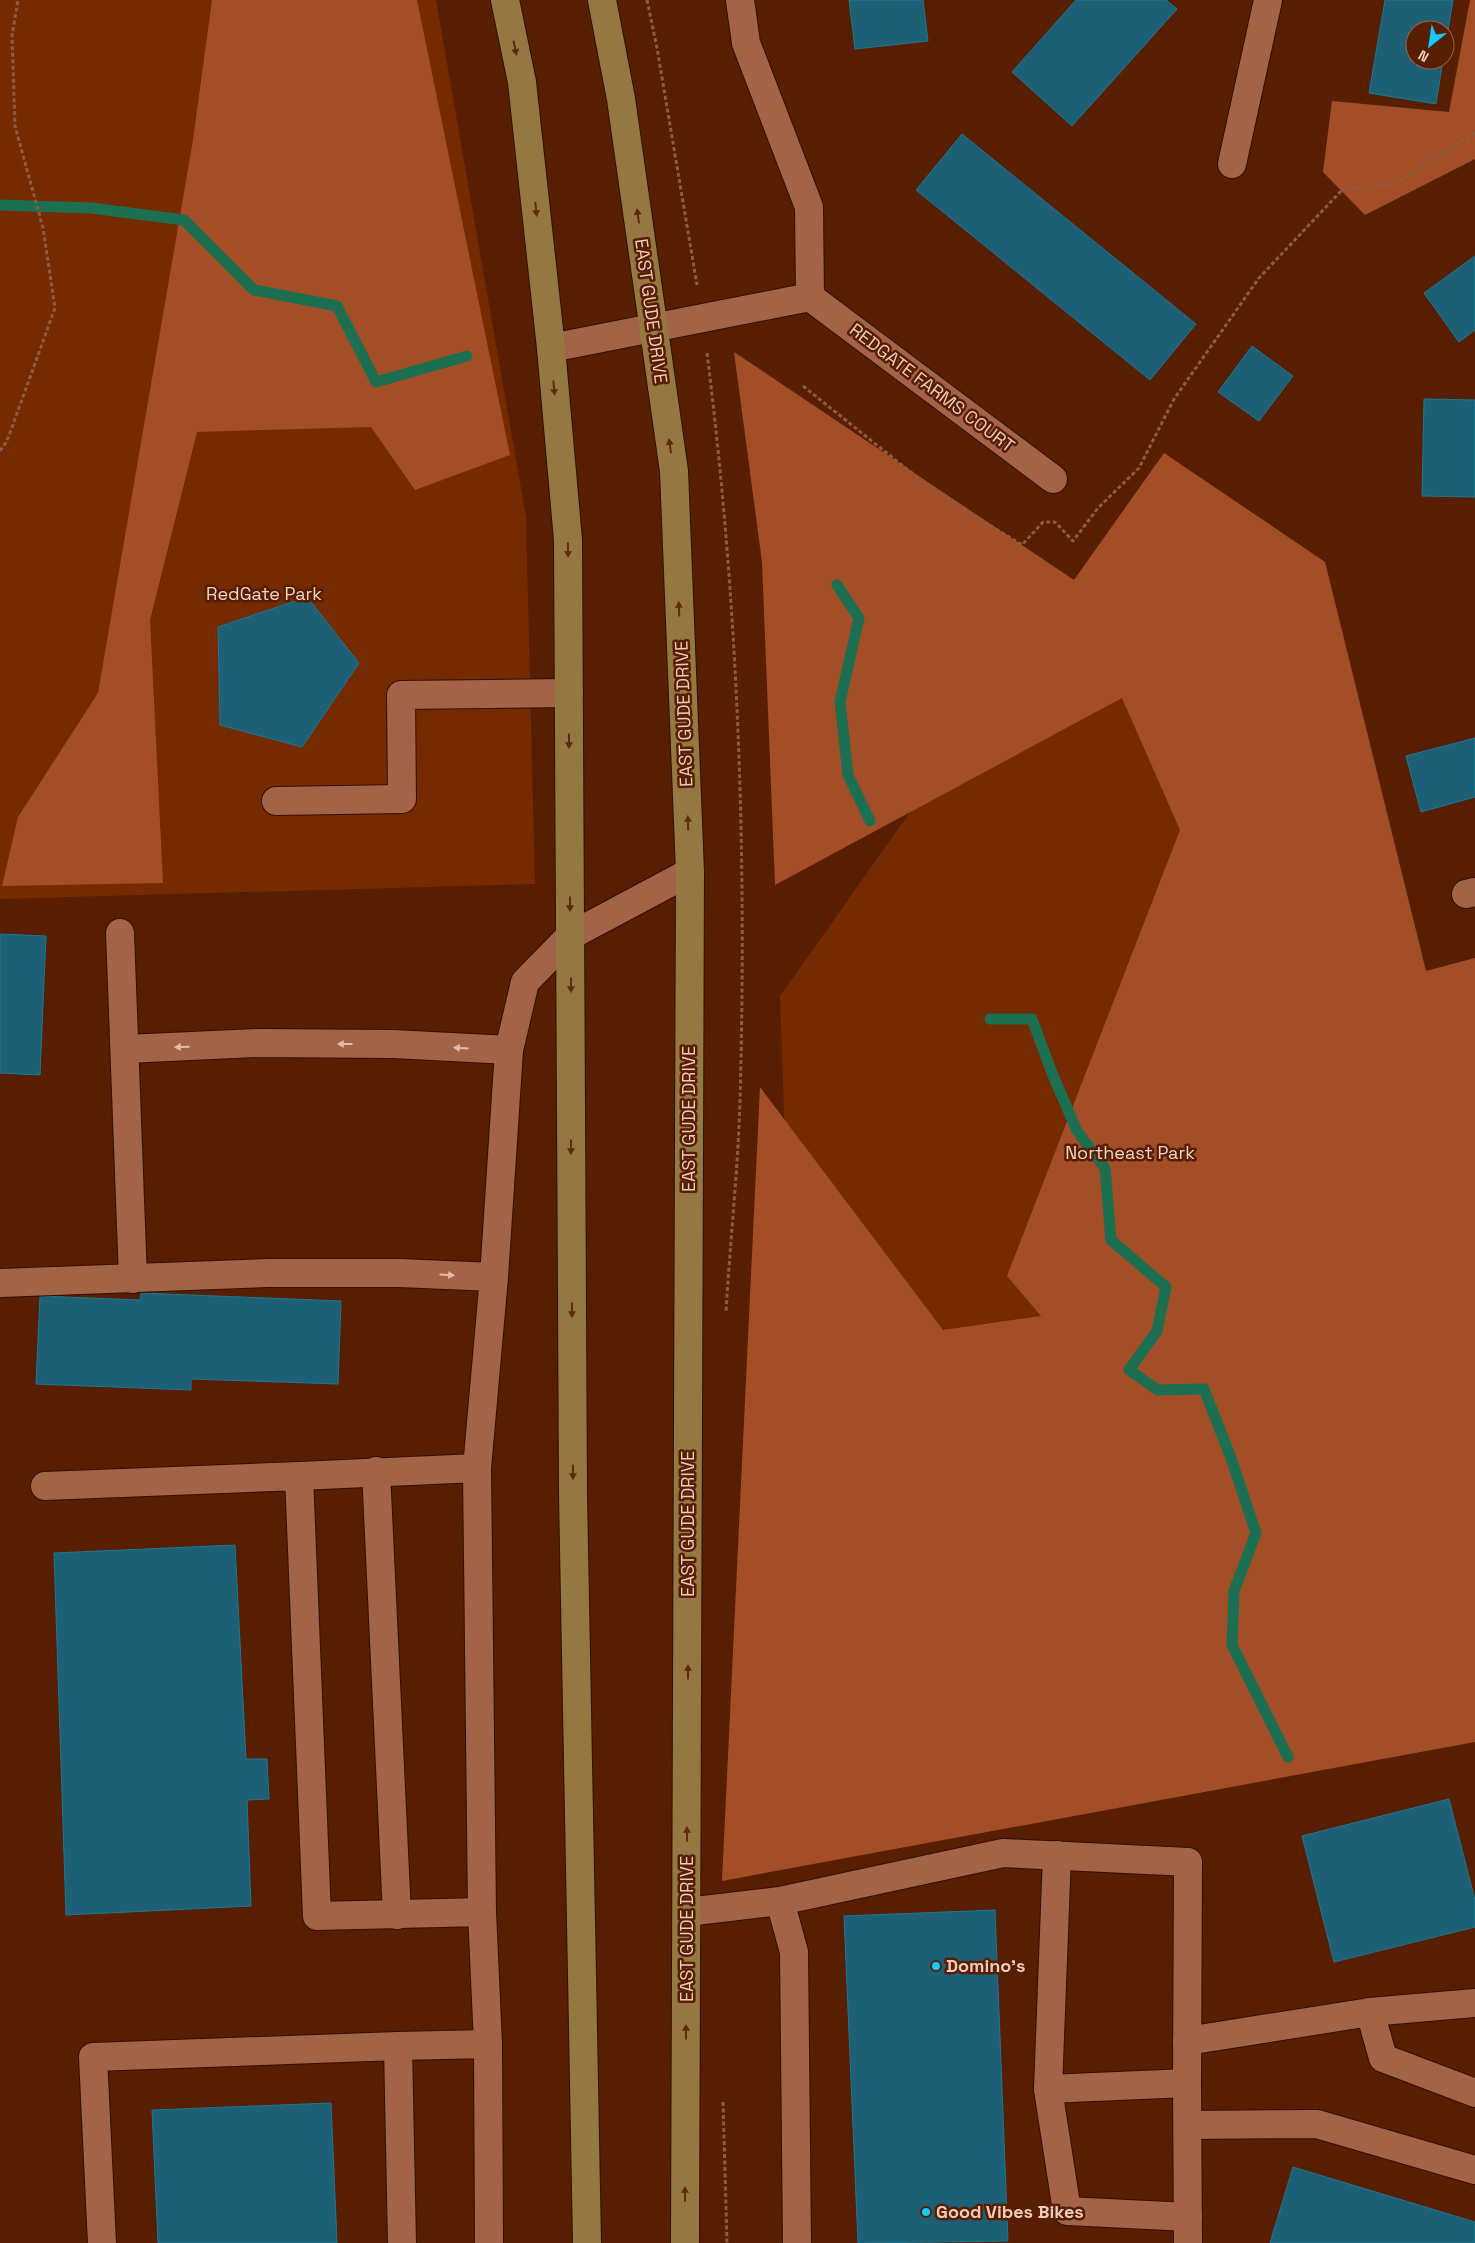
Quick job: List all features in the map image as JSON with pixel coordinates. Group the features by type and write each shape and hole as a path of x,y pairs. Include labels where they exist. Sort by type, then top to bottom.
{"main road":[{"path":"505,0 522,82 551,348 568,540 573,1494 587,2243"},
{"name":"EAST GUDE DRIVE","path":"602,0 621,98 674,471 690,872 685,2243"}],"street":[{"path":"551,348 810,297 809,207 746,43 740,0"},
{"path":"1232,164 1268,0"},
{"name":"REDGATE FARMS COURT","path":"810,297 1053,479"},
{"path":"276,800 402,798 401,695 569,693"},
{"path":"489,2243 488,2044 482,1912 477,1468 494,1278 509,1050 525,982 570,936 690,872"},
{"path":"120,933 126,1049 133,1279"},
{"path":"126,1049 258,1043 393,1044 509,1050"},
{"path":"0,1283 268,1273 399,1273 494,1278"},
{"path":"45,1486 477,1468"},
{"path":"376,1471 397,1915"},
{"path":"298,1476 317,1916 482,1912"},
{"path":"687,1912 780,1901 1003,1853 1057,1855 1188,1862 1188,2230 1067,2211 1048,2089 1057,1855"},
{"path":"780,1901 794,1952 797,2243"},
{"path":"1187,2041 1370,2012 1475,2003"},
{"path":"1370,2012 1383,2058 1475,2092"},
{"path":"102,2243 93,2057 488,2044"},
{"path":"398,2046 402,2243"},
{"path":"1048,2089 1187,2083"},
{"path":"1188,2125 1317,2124 1475,2170"}],"path":[{"path":"0,452 7,441 55,308 43,228 14,126 12,36 18,0"},
{"path":"803,386 933,490 1022,545 1043,522 1055,522 1073,541 1098,508 1139,468 1174,399 1259,278 1342,190 1393,185 1475,133"}],"green space":[{"name":"RedGate Park","path":"0,0 436,0 526,517 535,884 0,899"},
{"path":"212,0 417,0 510,455 415,490 371,427 197,432 150,620 163,883 2,886 18,817 98,693 193,140"},
{"path":"1470,0 1475,0 1475,159 1365,215 1323,172 1332,101 1449,112"},
{"name":"Northeast Park","path":"734,352 1074,580 1164,453 1325,562 1426,971 1475,958 1475,1742 722,1881 760,1087 943,1330 1041,1316 1007,1276 1180,830 1122,698 775,885 762,562"},
{"name":"Northeast Park","path":"1164,453 1325,562 1426,971 1475,958 810,1859 780,996"}],"building":[{"path":"849,0 923,0 928,41 855,49"},
{"path":"1076,0 1166,0 1177,9 1072,126 1012,72"},
{"path":"1385,0 1453,0 1450,20 1405,20 1405,70 1441,70 1436,104 1369,93"},
{"path":"962,134 1196,324 1150,380 916,190"},
{"path":"1475,256 1475,330 1459,342 1424,293"},
{"path":"1252,346 1293,376 1259,421 1218,392"},
{"path":"1424,399 1475,400 1475,497 1422,496"},
{"path":"307,597 359,663 302,747 220,725 218,627"},
{"path":"1475,738 1475,797 1421,812 1406,756"},
{"path":"0,934 46,936 40,1075 0,1073"},
{"path":"141,1293 341,1301 338,1384 191,1379 191,1390 36,1384 40,1296 140,1300"},
{"path":"235,1545 246,1759 267,1759 269,1799 247,1800 251,1906 66,1915 54,1553"},
{"path":"1449,1799 1475,1900 1475,1927 1334,1962 1302,1836"},
{"path":"995,1910 1008,2241 858,2243 844,1916"},
{"path":"331,2103 337,2243 158,2243 152,2110"},
{"path":"1293,2167 1475,2222 1475,2243 1270,2243"}],"waterway":[{"path":"0,205 91,208 184,220 254,290 337,306 376,382 467,356"},
{"path":"837,585 859,618 840,702 848,775 870,821"},
{"path":"990,1019 1032,1019 1052,1073 1077,1131 1105,1168 1111,1240 1166,1287 1157,1331 1129,1370 1158,1390 1204,1389 1231,1458 1256,1533 1234,1591 1232,1645 1288,1757"}],"place":[{"name":"Domino's","path":"936,1966"},
{"name":"Good Vibes Bikes","path":"926,2212"}]}
